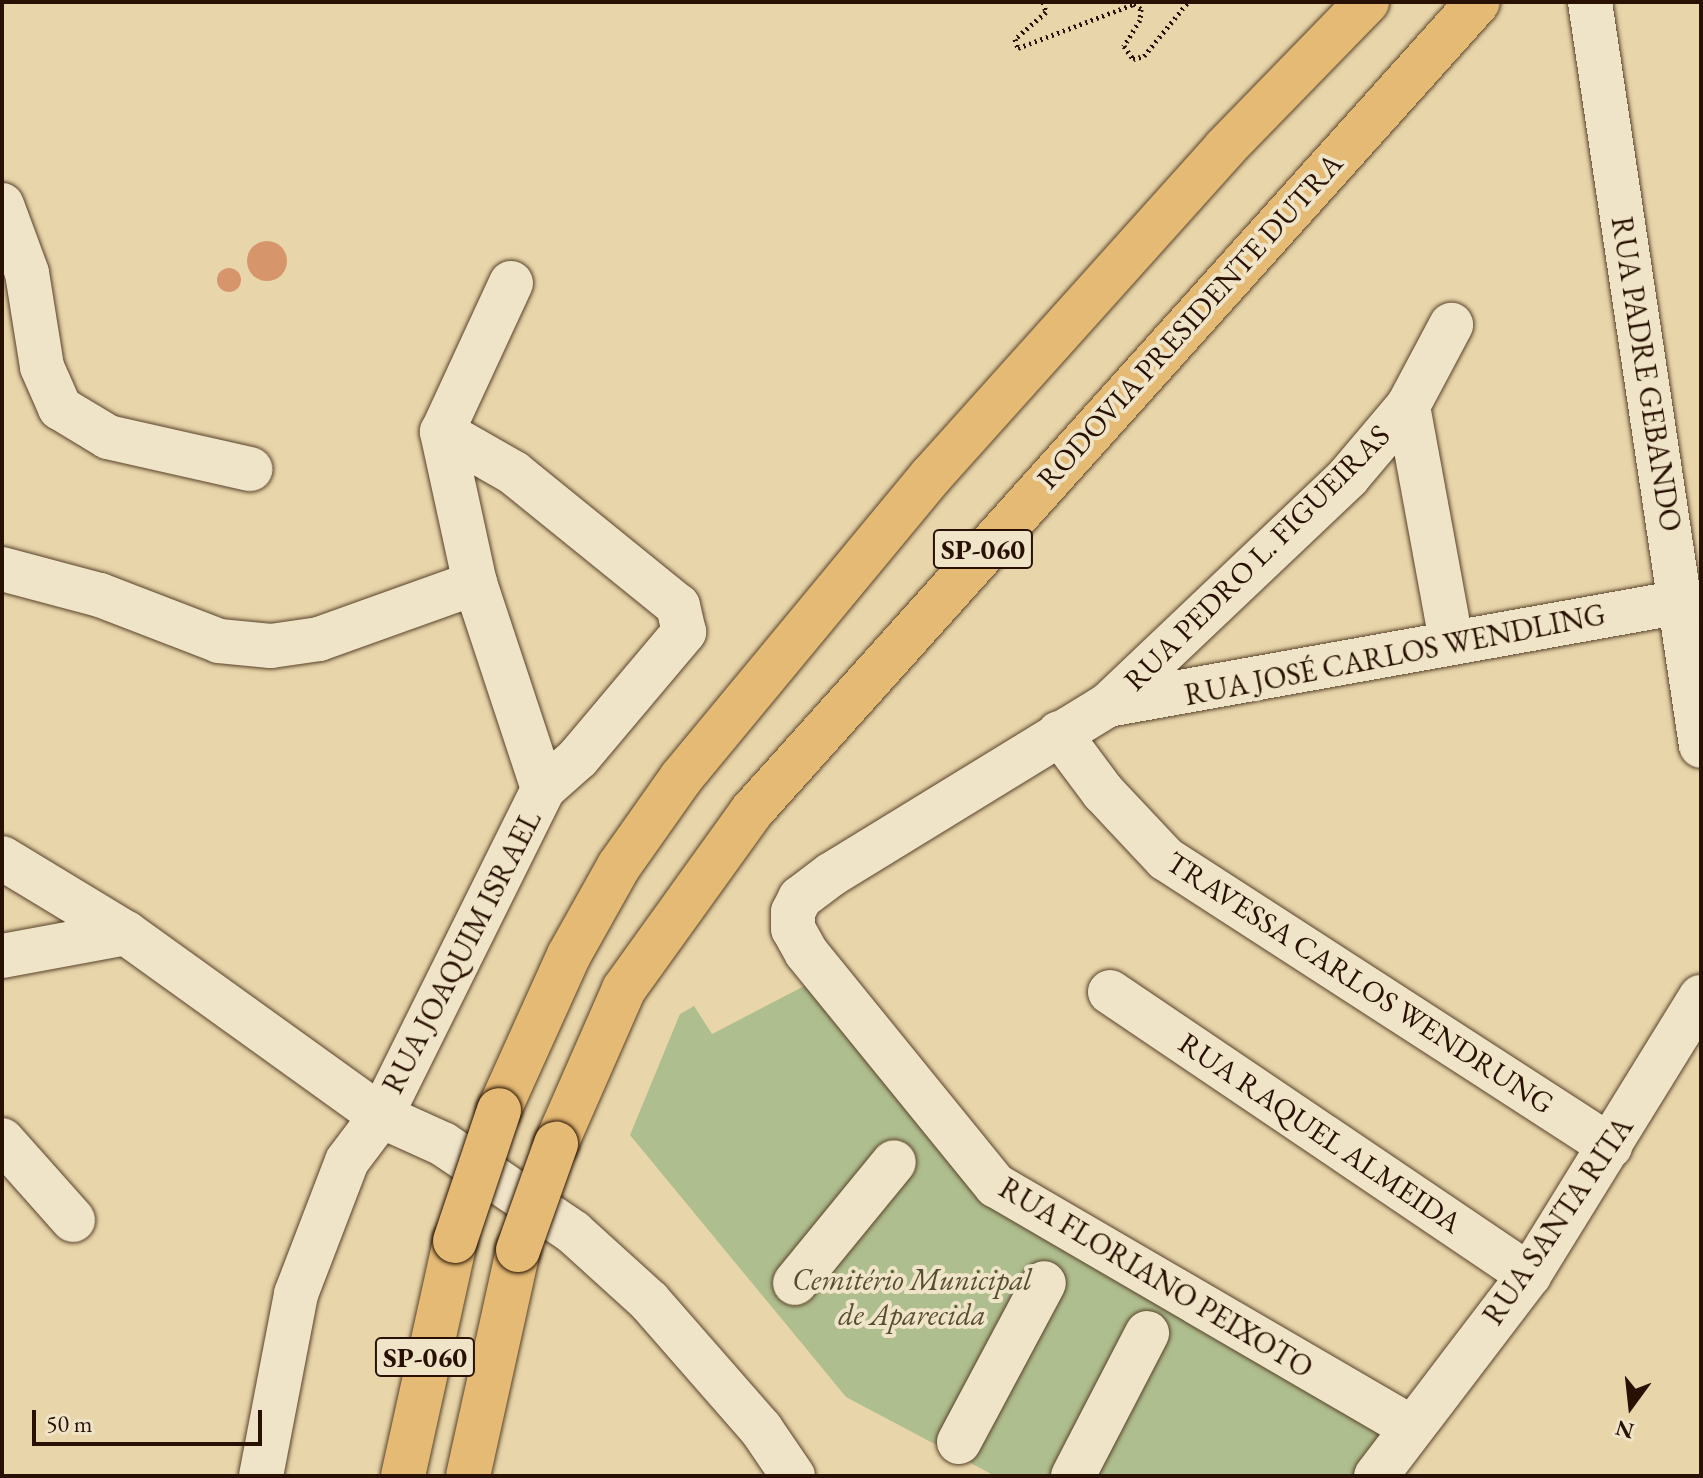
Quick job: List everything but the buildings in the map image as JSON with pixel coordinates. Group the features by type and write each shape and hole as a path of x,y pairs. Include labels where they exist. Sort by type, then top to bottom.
{"highway":[{"name":"SP-060","path":"403,1476 455,1241 499,1110 569,955 619,866 681,778 931,476 1225,148 1367,2"},
{"name":"RODOVIA PRESIDENTE DUTRA","path":"468,1476 518,1250 556,1144 624,989 751,812 1478,2"}],"street":[{"name":"RUA PADRE GEBANDO","path":"1590,2 1701,746"},
{"path":"2,205 27,273 42,367 60,408 108,437 250,469"},
{"path":"442,432 511,283"},
{"name":"RUA PEDRO L. FIGUEIRAS","path":"1108,705 1348,477 1408,406 1451,325"},
{"path":"1408,406 1451,641"},
{"name":"RUA JOAQUIM ISRAEL","path":"261,1476 311,1245 347,1161 381,1116 543,789 578,758 684,632 678,606 514,473 442,432"},
{"name":"RUA JOAQUIM ISRAEL","path":"442,432 475,583 543,789"},
{"path":"2,569 100,595 219,641 271,646 319,639 475,583"},
{"name":"RUA JOSÉ CARLOS WENDLING","path":"1108,705 1681,602"},
{"path":"1059,733 1108,705"},
{"name":"RUA FLORIANO PEIXOTO","path":"1059,733 800,898 793,929 806,952 996,1186 1409,1426"},
{"name":"TRAVESSA CARLOS WENDRUNG","path":"1059,733 1103,792 1166,859 1610,1146"},
{"path":"2,858 126,933 381,1116 443,1144 573,1232 679,1334 793,1476"},
{"path":"2,956 126,933"},
{"name":"RUA RAQUEL ALMEIDA","path":"1110,992 1529,1275"},
{"name":"RUA SANTA RITA","path":"1376,1476 1409,1426 1529,1275 1701,997"},
{"path":"2,1140 73,1220"},
{"path":"795,1283 894,1162"},
{"path":"959,1442 1044,1283"},
{"path":"1073,1476 1147,1333"}],"path":[{"path":"1043,2 1046,12 1015,39 1018,48 1134,4 1141,9 1140,20 1124,46 1133,59 1144,56 1188,2"}],"green space":[{"name":"Cemitério Municipal de Aparecida","path":"810,983 977,1195 1404,1427 1371,1476 995,1476 846,1397 630,1135 680,1014 694,1006 712,1034"}]}
